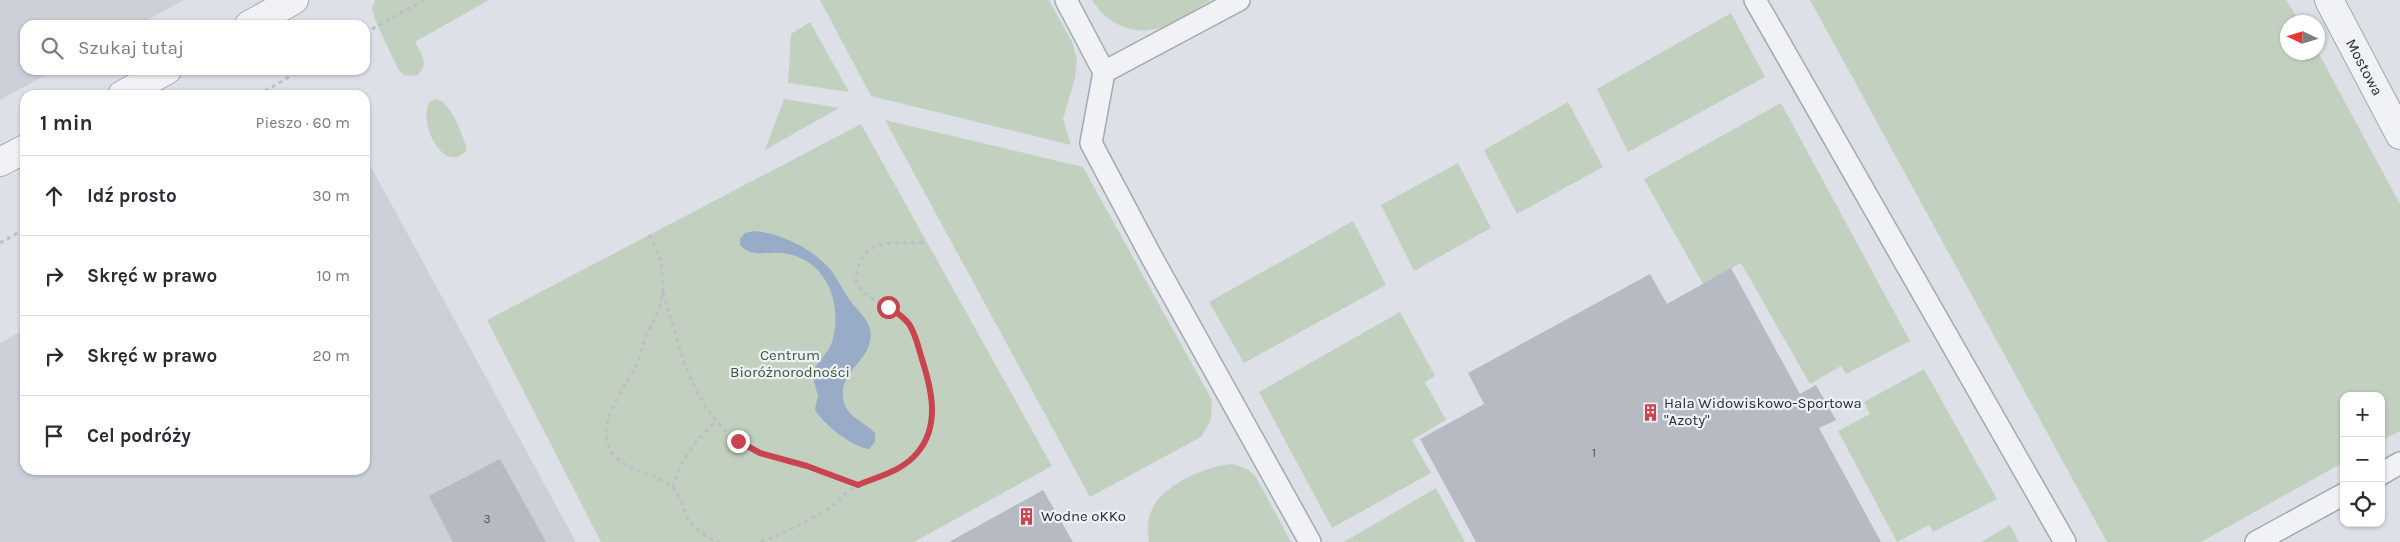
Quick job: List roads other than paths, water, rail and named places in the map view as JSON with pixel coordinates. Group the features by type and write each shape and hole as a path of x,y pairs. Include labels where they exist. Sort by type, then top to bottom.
{"street":[{"path":"258,20 294,0"},
{"name":"Mostowa","path":"2329,0 2400,135"},
{"path":"131,90 158,75"},
{"path":"0,162 20,152"}],"lane":[{"path":"1066,0 1104,72 1091,143 1151,256 1310,542"},
{"path":"1104,72 1239,0"},
{"path":"1755,0 2065,542"},
{"path":"2385,472 2400,463"},
{"path":"2256,542 2340,496"}],"water":[{"path":"754,231 775,235 796,243 824,262 868,324 871,335 868,349 845,381 843,398 851,414 875,433 875,442 869,449 847,440 831,428 818,415 815,409 818,396 812,374 832,342 835,327 833,297 827,284 819,272 808,262 795,256 779,253 753,253 744,249 740,245 740,239 745,233"}],"place":[{"name":"Hala Widowiskowo-Sportowa \"Azoty\"","path":"1650,412"},
{"name":"Wodne oKKo","path":"1027,516"}],"park label":[{"name":"Centrum Bioróżnorodności","path":"790,364"}]}
